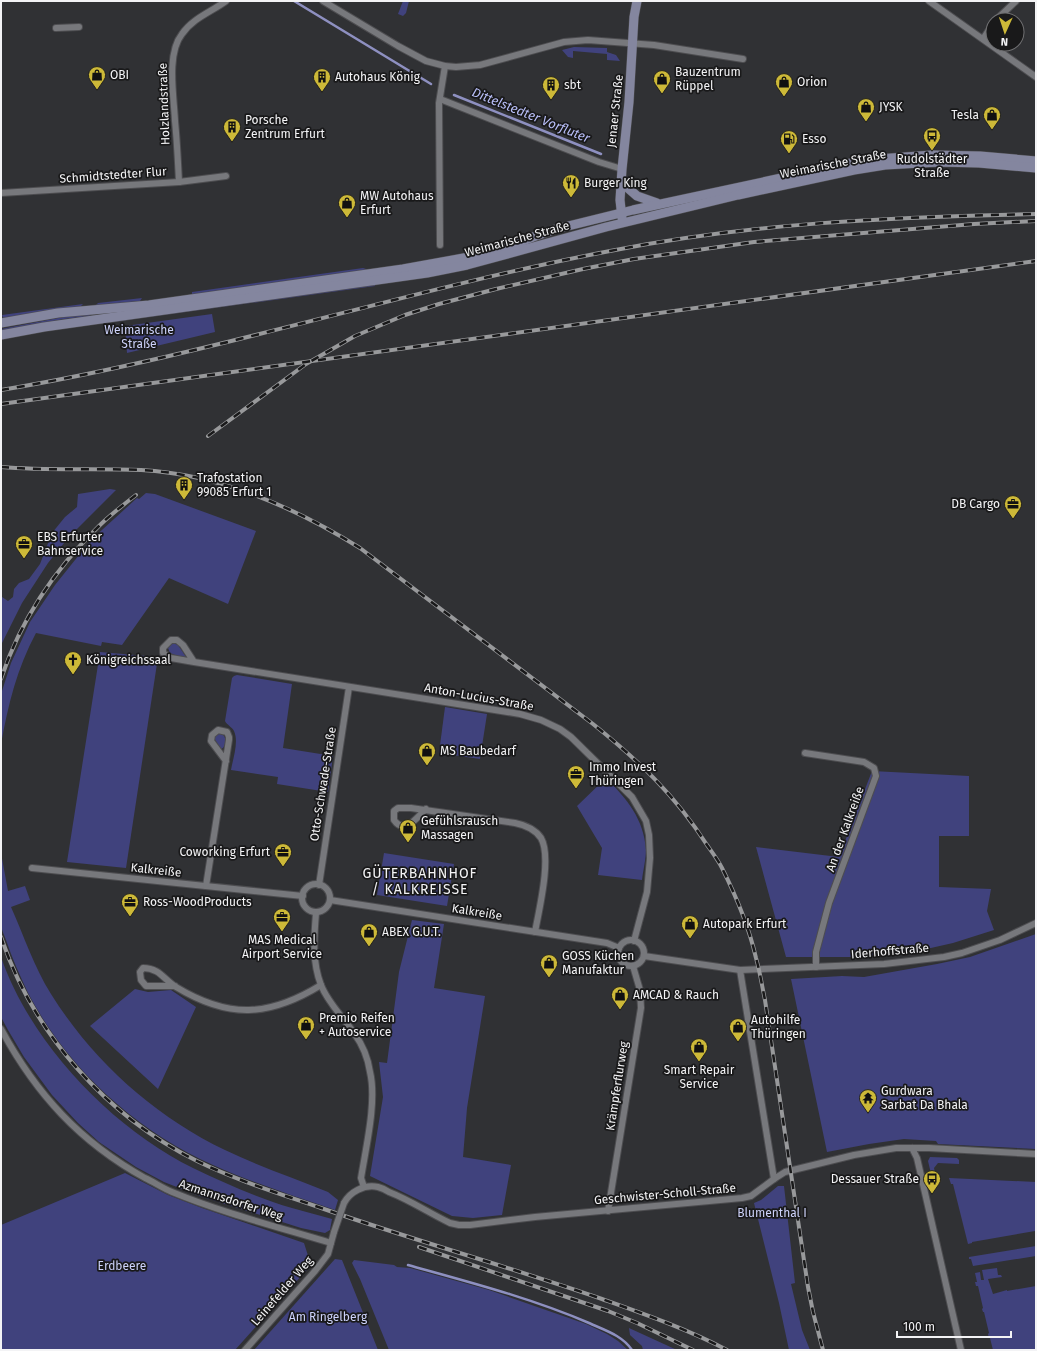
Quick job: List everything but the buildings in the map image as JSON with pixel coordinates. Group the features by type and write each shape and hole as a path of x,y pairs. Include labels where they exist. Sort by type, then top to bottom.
{"main road":[{"name":"Jenaer Straße","path":"623,223 620,200 621,182 637,1"},
{"name":"Weimarische Straße","path":"1,323 58,313 149,304 436,264 508,247 556,229 660,203 757,184 865,160 932,155 980,156 1036,160"},
{"name":"Weimarische Straße","path":"1,335 68,323 433,271 474,263 623,223 738,195 885,165 939,162 979,163 1036,168"},
{"path":"621,182 637,196 648,201 660,203"}],"street":[{"name":"Holzlandstraße","path":"179,182 172,74 174,53 180,35 187,27 226,1"},
{"path":"324,1 413,55 445,66 456,67 480,65 551,45 573,41 595,40 660,46 743,60"},
{"path":"929,1 1036,77"},
{"path":"1004,12 1016,1"},
{"path":"56,28 79,27"},
{"path":"440,245 440,100 445,66"},
{"path":"440,100 622,170"},
{"name":"Schmidtstedter Flur","path":"1,193 179,182 226,176"},
{"name":"Anton-Lucius-Straße","path":"194,662 183,645 177,640 171,640 163,648 164,653 171,658 194,662 349,687 520,714 541,720 560,729 581,747 632,797 646,821 649,835 650,858 647,892 634,941"},
{"name":"Otto-Schwade-Straße","path":"319,885 349,687"},
{"path":"206,886 226,761 229,737 227,732 218,730 212,735 211,741 226,761"},
{"name":"An der Kalkreiße","path":"805,752 864,762 874,768 876,776 829,903 816,952 816,967"},
{"path":"426,809 414,822 408,825 401,827 396,824 394,820 394,811 398,808 404,807 426,809 515,823 523,825 536,833 541,839 545,850 546,863 535,932"},
{"name":"Kalkreiße","path":"32,868 303,896"},
{"path":"319,885 329,892 330,900 327,908 316,912 307,909 304,905 303,896 307,888 319,885"},
{"name":"Kalkreiße","path":"330,900 535,932 607,944 619,948"},
{"path":"316,912 314,954 321,985 330,1002 354,1034 364,1052 371,1072 372,1094 362,1178 364,1187 351,1194 344,1204 331,1243"},
{"name":"Iderhoffstraße","path":"740,970 884,964 944,957 962,953 1000,940 1036,923"},
{"path":"627,941 634,941 643,948 644,956 640,962 633,966 621,962 618,954 619,948 623,943 627,941"},
{"path":"644,956 740,970 774,1179"},
{"name":"Krämpferflurweg","path":"608,1210 641,1008 640,990 633,966"},
{"path":"175,986 146,986 141,980 140,972 143,968 149,968 164,976 175,986 199,999 215,1006 238,1010 249,1010 279,1005 301,997 321,985"},
{"name":"Azmannsdorfer Weg","path":"1,1029 19,1060 46,1098 62,1116 86,1139 122,1165 170,1191 205,1205 331,1243"},
{"name":"Geschwister-Scholl-Straße","path":"364,1187 378,1187 445,1220 459,1225 742,1198 751,1196 785,1172 848,1157 896,1148 1036,1154"},
{"path":"912,1148 917,1158 961,1350"},
{"name":"Leinefelder Weg","path":"245,1350 315,1271 328,1254 331,1243"}],"green space":[{"path":"403,1 409,1 406,13 403,16 398,14"},
{"path":"574,47 607,48 607,52 616,55 620,61 607,60 607,54 573,51 573,58 568,57 562,50"},
{"path":"363,268 367,270 192,295 192,292"},
{"path":"375,284 375,286 113,322 115,320"},
{"path":"142,298 140,301 95,306 98,303"},
{"path":"83,304 80,307 3,318 2,315"},
{"path":"89,314 90,316 64,319 1,331 1,329 63,317"},
{"name":"Weimarische Straße","path":"212,314 215,332 127,353 125,326"},
{"path":"110,489 116,490 68,538 48,563 22,603 1,645 1,591 2,597 8,601 13,597 14,589 19,583 29,579 40,564 52,533 65,517 77,507 78,494"},
{"path":"146,493 155,494 256,531 228,604 169,578 122,645 102,642 101,646 36,633 18,673 1,744 1,694 11,663 30,622 55,585 91,540 137,498 139,499"},
{"path":"173,643 178,645 186,657 183,658 170,653 168,648"},
{"path":"100,652 158,657 126,868 67,862"},
{"path":"237,675 292,684 283,748 333,756 328,792 277,784 278,777 231,770 236,740 233,730 225,721 232,678"},
{"path":"445,707 487,714 480,759 439,753"},
{"path":"217,734 222,734 225,739 224,746 221,749 214,738"},
{"path":"872,771 969,776 969,836 939,836 939,887 991,889 987,911 994,930 953,943 922,950 856,957 786,957 756,847 839,857"},
{"path":"606,778 633,810 642,829 645,839 646,857 642,880 598,875 602,848 577,806"},
{"path":"1,853 8,891 25,886 30,900 11,907 39,973 68,1019 106,1064 127,1084 174,1121 225,1150 328,1192 338,1200 335,1210 243,1178 185,1151 157,1134 131,1115 106,1094 83,1071 44,1021 28,993 11,953 1,923"},
{"path":"384,853 454,864 447,906 377,895"},
{"path":"412,920 444,924 434,988 485,996 467,1108 463,1157 511,1165 502,1215 473,1218 452,1216 370,1176 383,1097 379,1062 387,1063 399,972"},
{"path":"1036,934 1036,1149 938,1144 936,1141 904,1139 827,1152 791,979 842,976 864,977 937,964 970,957"},
{"path":"1,957 15,989 32,1021 78,1080 105,1107 133,1130 163,1151 193,1168 267,1200 332,1219 330,1230 325,1233 301,1228 200,1196 164,1182 136,1167 99,1142 78,1123 52,1095 24,1057 1,1017"},
{"path":"135,989 148,992 171,990 196,1007 158,1089 90,1026"},
{"path":"930,1157 957,1158 959,1160 959,1164 938,1163 934,1168 936,1177 932,1178 928,1161"},
{"name":"Erdbeere","path":"125,1173 168,1195 304,1243 311,1265 235,1350 1,1350 1,1225"},
{"path":"949,1178 1036,1182 1036,1238 1035,1231 972,1242 968,1244 953,1184 951,1184"},
{"name":"Blumenthal I","path":"778,1186 784,1186 795,1283 791,1284 802,1330 810,1350 789,1350 754,1203 761,1200"},
{"path":"1036,1246 1036,1256 973,1266 971,1259 969,1259 969,1257"},
{"name":"Am Ringelberg","path":"335,1259 342,1260 378,1350 254,1350"},
{"path":"354,1260 410,1268 489,1290 586,1324 607,1334 628,1350 389,1350 352,1263"},
{"path":"997,1268 998,1275 1001,1275 1002,1277 988,1279 993,1294 1007,1290 1036,1286 1036,1350 993,1350 982,1309 978,1286 976,1286 975,1282 977,1282 975,1273 980,1272 981,1280 984,1280 982,1270"},
{"path":"629,1328 677,1350 643,1350 642,1346 630,1335"}],"waterway":[{"name":"Dittelstedter Vorfluter","path":"294,1 431,84"},
{"name":"Dittelstedter Vorfluter","path":"454,95 601,154"},
{"path":"408,1265 500,1291 567,1314 618,1337 623,1340 632,1350"}],"railway":[{"path":"1,390 78,376 154,359 457,284 663,241 822,223 929,217 1036,214"},
{"path":"208,436 306,364 355,336 405,315 439,304 496,289 634,259 754,242 974,224 1036,221"},
{"path":"1,404 1036,261"},
{"path":"1,467 36,469 141,470 170,473 199,478 228,486 283,506 360,548 593,724 626,751 669,794 695,827 719,862 737,901 750,935 759,968 765,1000 808,1287 823,1350"},
{"path":"1,679 18,637 29,616 54,578 99,526 136,495"},
{"path":"1,937 15,972 32,1006 53,1038 77,1068 103,1096 132,1121 197,1161 244,1181 359,1221 602,1299 681,1329 727,1350"},
{"path":"419,1247 608,1311 693,1350"}],"place":[{"name":"OBI","path":"97,90"},
{"name":"Autohaus König","path":"322,92"},
{"name":"Bauzentrum Rüppel","path":"662,94"},
{"name":"Orion","path":"784,97"},
{"name":"sbt","path":"551,100"},
{"name":"JYSK","path":"866,122"},
{"name":"Tesla","path":"992,130"},
{"name":"Porsche Zentrum Erfurt","path":"232,142"},
{"name":"Rudolstädter Straße","path":"932,151"},
{"name":"Esso","path":"789,154"},
{"name":"Burger King","path":"571,198"},
{"name":"MW Autohaus Erfurt","path":"347,218"},
{"name":"Trafostation 99085 Erfurt 1","path":"184,500"},
{"name":"DB Cargo","path":"1013,519"},
{"name":"EBS Erfurter Bahnservice","path":"24,559"},
{"name":"Königreichssaal","path":"73,675"},
{"name":"MS Baubedarf","path":"427,766"},
{"name":"Immo Invest Thüringen","path":"576,789"},
{"name":"Gefühlsrausch Massagen","path":"408,843"},
{"name":"Coworking Erfurt","path":"283,867"},
{"name":"Ross-WoodProducts","path":"130,917"},
{"name":"MAS Medical Airport Service","path":"282,932"},
{"name":"Autopark Erfurt","path":"690,939"},
{"name":"ABEX G.U.T.","path":"369,947"},
{"name":"GOSS Küchen Manufaktur","path":"549,978"},
{"name":"AMCAD & Rauch","path":"620,1010"},
{"name":"Premio Reifen + Autoservice","path":"306,1040"},
{"name":"Autohilfe Thüringen","path":"738,1042"},
{"name":"Smart Repair Service","path":"699,1062"},
{"name":"Gurdwara Sarbat Da Bhala","path":"868,1113"},
{"name":"Dessauer Straße","path":"932,1194"}],"district":[{"name":"GÜTERBAHNHOF / KALKREISSE","path":"420,882"}]}
